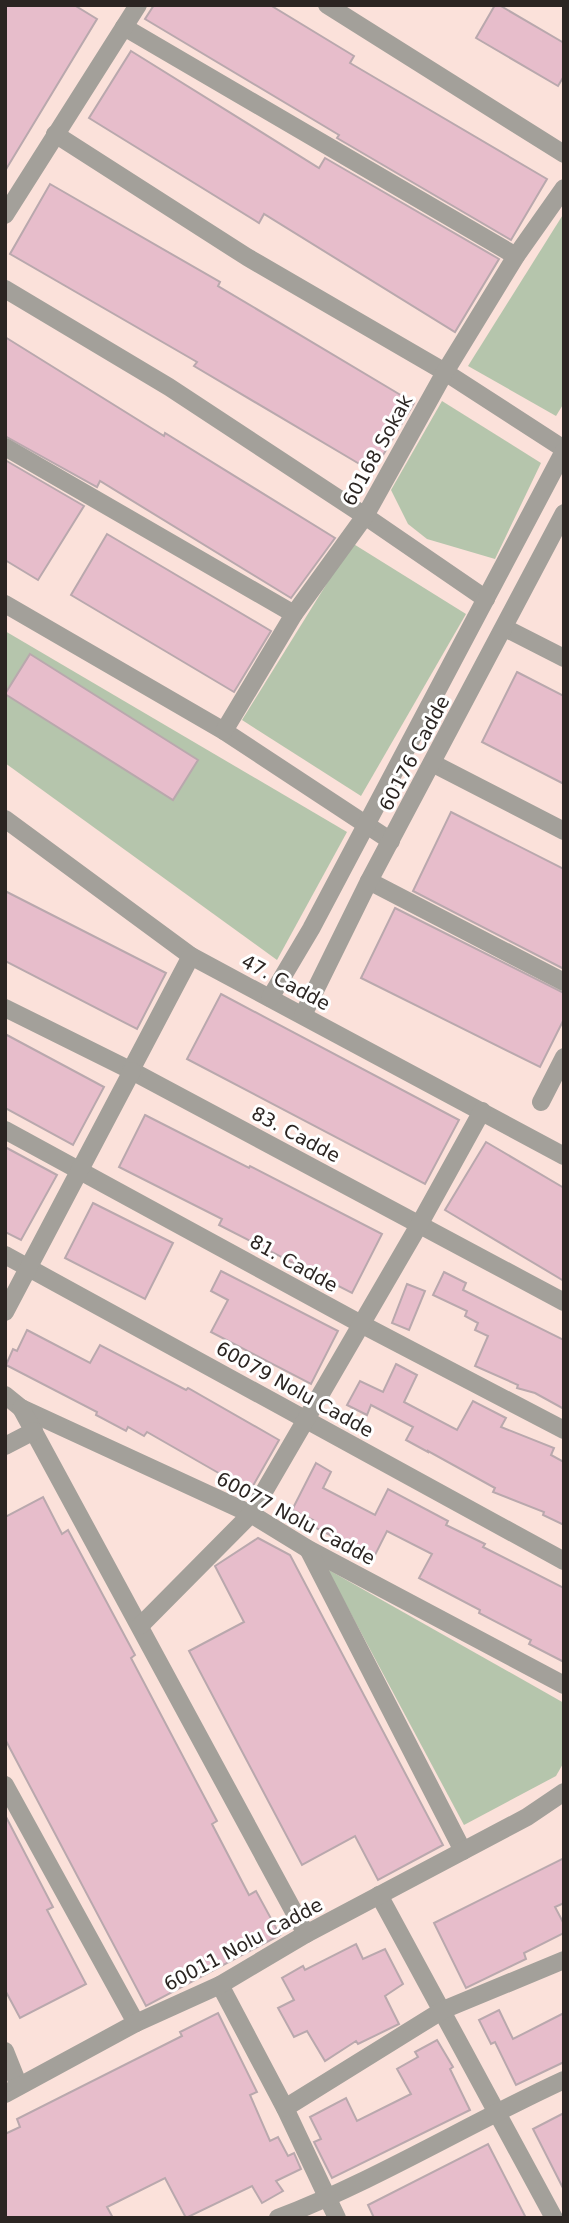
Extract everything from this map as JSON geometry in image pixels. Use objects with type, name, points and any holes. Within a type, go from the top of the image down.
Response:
[{"type":"street","points":[[5,215],[138,5]]},
{"type":"street","points":[[327,5],[564,154]]},
{"type":"street","points":[[124,27],[516,256]]},
{"type":"street","points":[[55,134],[247,257],[445,372],[564,450],[311,929],[270,998]]},
{"type":"street","name":"60168 Sokak","points":[[224,731],[294,614],[365,516],[445,372],[516,256],[564,188]]},
{"type":"street","points":[[5,289],[169,387],[486,599]]},
{"type":"street","points":[[5,447],[294,614]]},
{"type":"street","name":"60176 Cadde","points":[[303,1015],[369,881],[564,513]]},
{"type":"street","points":[[5,604],[224,731],[391,841]]},
{"type":"street","points":[[505,628],[564,658]]},
{"type":"street","points":[[432,763],[564,831]]},
{"type":"street","name":"47. Cadde","points":[[5,819],[191,956],[564,1156]]},
{"type":"street","points":[[369,881],[564,982]]},
{"type":"street","points":[[5,1312],[191,956]]},
{"type":"street","name":"83. Cadde","points":[[5,1009],[132,1070],[564,1302]]},
{"type":"street","points":[[541,1102],[564,1057]]},
{"type":"street","points":[[139,1626],[251,1514],[482,1111]]},
{"type":"street","name":"81. Cadde","points":[[5,1130],[361,1324],[564,1430]]},
{"type":"street","name":"60079 Nolu Cadde","points":[[5,1255],[564,1561]]},
{"type":"street","name":"60077 Nolu Cadde","points":[[5,1395],[21,1408],[251,1514],[308,1549],[564,1685]]},
{"type":"street","points":[[21,1408],[306,1934]]},
{"type":"street","points":[[5,1446],[34,1431]]},
{"type":"street","points":[[308,1549],[463,1851]]},
{"type":"street","points":[[5,1785],[136,2023]]},
{"type":"street","name":"60011 Nolu Cadde","points":[[12,2090],[136,2023],[220,1984],[379,1895],[561,1802]]},
{"type":"street","points":[[379,1895],[498,2110],[554,2218]]},
{"type":"street","points":[[285,2108],[443,2010],[564,1960]]},
{"type":"street","points":[[220,1984],[285,2108],[337,2218]]},
{"type":"street","points":[[5,2051],[12,2090]]},
{"type":"street","points":[[278,2218],[327,2199],[498,2110],[564,2080]]},
{"type":"shaded area","points":[[5,5],[564,5],[564,2218],[5,2218]]},
{"type":"green space","points":[[564,213],[564,403],[556,416],[468,366]]},
{"type":"green space","points":[[442,401],[541,463],[495,559],[427,539],[408,524],[391,490]]},
{"type":"green space","points":[[352,543],[466,614],[361,796],[242,720]]},
{"type":"green space","points":[[5,631],[347,832],[277,960],[5,763]]},
{"type":"green space","points":[[327,1569],[564,1703],[564,1762],[556,1776],[464,1825]]},
{"type":"building","points":[[5,5],[74,5],[97,19],[5,171]]},
{"type":"building","points":[[154,5],[270,5],[354,56],[350,63],[547,179],[511,240],[337,138],[339,135],[145,19]]},
{"type":"building","points":[[495,5],[564,43],[564,76],[558,86],[476,38]]},
{"type":"building","points":[[131,51],[319,168],[325,158],[499,259],[455,332],[264,214],[259,223],[89,118]]},
{"type":"building","points":[[50,184],[220,282],[218,286],[414,403],[373,472],[194,366],[197,362],[10,254]]},
{"type":"building","points":[[5,337],[335,538],[291,598],[100,481],[97,487],[5,436]]},
{"type":"building","points":[[5,460],[84,506],[38,580],[5,560]]},
{"type":"building","points":[[107,534],[271,631],[234,692],[71,595]]},
{"type":"building","points":[[30,654],[198,760],[173,800],[5,694]]},
{"type":"building","points":[[517,672],[564,696],[564,784],[482,742]]},
{"type":"building","points":[[451,812],[564,869],[564,969],[413,891]]},
{"type":"building","points":[[5,891],[166,973],[137,1029],[5,961]]},
{"type":"building","points":[[395,908],[564,993],[564,1019],[540,1067],[361,978]]},
{"type":"building","points":[[221,994],[459,1120],[425,1184],[187,1059]]},
{"type":"building","points":[[5,1034],[104,1087],[73,1145],[5,1108]]},
{"type":"building","points":[[145,1115],[382,1234],[352,1293],[219,1225],[222,1219],[119,1167]]},
{"type":"building","points":[[486,1142],[564,1188],[564,1281],[445,1210]]},
{"type":"building","points":[[5,1147],[57,1175],[21,1240],[5,1232]]},
{"type":"building","points":[[93,1203],[173,1243],[145,1299],[65,1258]]},
{"type":"building","points":[[221,1271],[338,1331],[311,1384],[211,1332],[228,1300],[211,1291]]},
{"type":"building","points":[[444,1272],[466,1283],[463,1290],[564,1340],[564,1409],[475,1366],[488,1336],[475,1330],[478,1323],[465,1316],[467,1311],[433,1295]]},
{"type":"building","points":[[407,1284],[425,1291],[409,1330],[392,1323]]},
{"type":"building","points":[[27,1330],[90,1363],[100,1345],[186,1390],[188,1388],[279,1440],[250,1491],[147,1432],[144,1436],[128,1427],[126,1431],[96,1415],[97,1412],[6,1365],[13,1349],[17,1351]]},
{"type":"building","points":[[396,1364],[417,1375],[404,1402],[457,1430],[473,1401],[506,1418],[501,1427],[554,1448],[551,1455],[564,1462],[564,1525],[543,1515],[544,1512],[493,1492],[495,1488],[406,1440],[413,1427],[371,1405],[367,1415],[347,1405],[360,1381],[383,1392]]},
{"type":"building","points":[[316,1463],[331,1472],[323,1488],[375,1515],[388,1489],[448,1521],[446,1525],[485,1544],[483,1547],[564,1588],[564,1662],[529,1644],[531,1640],[479,1613],[480,1610],[419,1578],[432,1554],[387,1531],[374,1557],[310,1525],[313,1520],[292,1510]]},
{"type":"building","points":[[43,1497],[62,1534],[68,1530],[135,1655],[131,1658],[217,1821],[212,1824],[249,1895],[256,1891],[280,1935],[146,2006],[5,1739],[5,1517]]},
{"type":"building","points":[[258,1538],[290,1555],[443,1845],[378,1880],[355,1836],[302,1865],[189,1651],[244,1622],[215,1566]]},
{"type":"building","points":[[5,1815],[53,1907],[47,1910],[86,1984],[20,2018],[5,1990]]},
{"type":"building","points":[[564,1858],[564,1903],[555,1907],[564,1924],[564,1933],[524,1953],[526,1959],[466,1988],[434,1923]]},
{"type":"building","points":[[356,1944],[363,1959],[385,1949],[403,1984],[385,1996],[399,2024],[358,2044],[356,2041],[325,2061],[307,2031],[294,2037],[278,2008],[294,2000],[282,1978],[303,1966],[305,1970]]},
{"type":"building","points":[[499,2010],[513,2039],[564,2013],[564,2062],[516,2085],[495,2042],[491,2044],[479,2020]]},
{"type":"building","points":[[218,2013],[257,2092],[250,2095],[270,2141],[278,2137],[288,2156],[294,2153],[301,2169],[276,2181],[283,2191],[262,2203],[252,2186],[186,2218],[165,2178],[107,2207],[113,2218],[5,2218],[5,2134],[20,2127],[17,2119],[182,2036],[180,2032]]},
{"type":"building","points":[[437,2040],[453,2067],[450,2069],[470,2110],[332,2178],[314,2142],[321,2139],[310,2117],[346,2098],[357,2121],[411,2094],[397,2069],[418,2057],[415,2052]]},
{"type":"building","points":[[564,2113],[564,2190],[533,2129]]},
{"type":"building","points":[[488,2144],[526,2218],[374,2218],[368,2205]]}]
